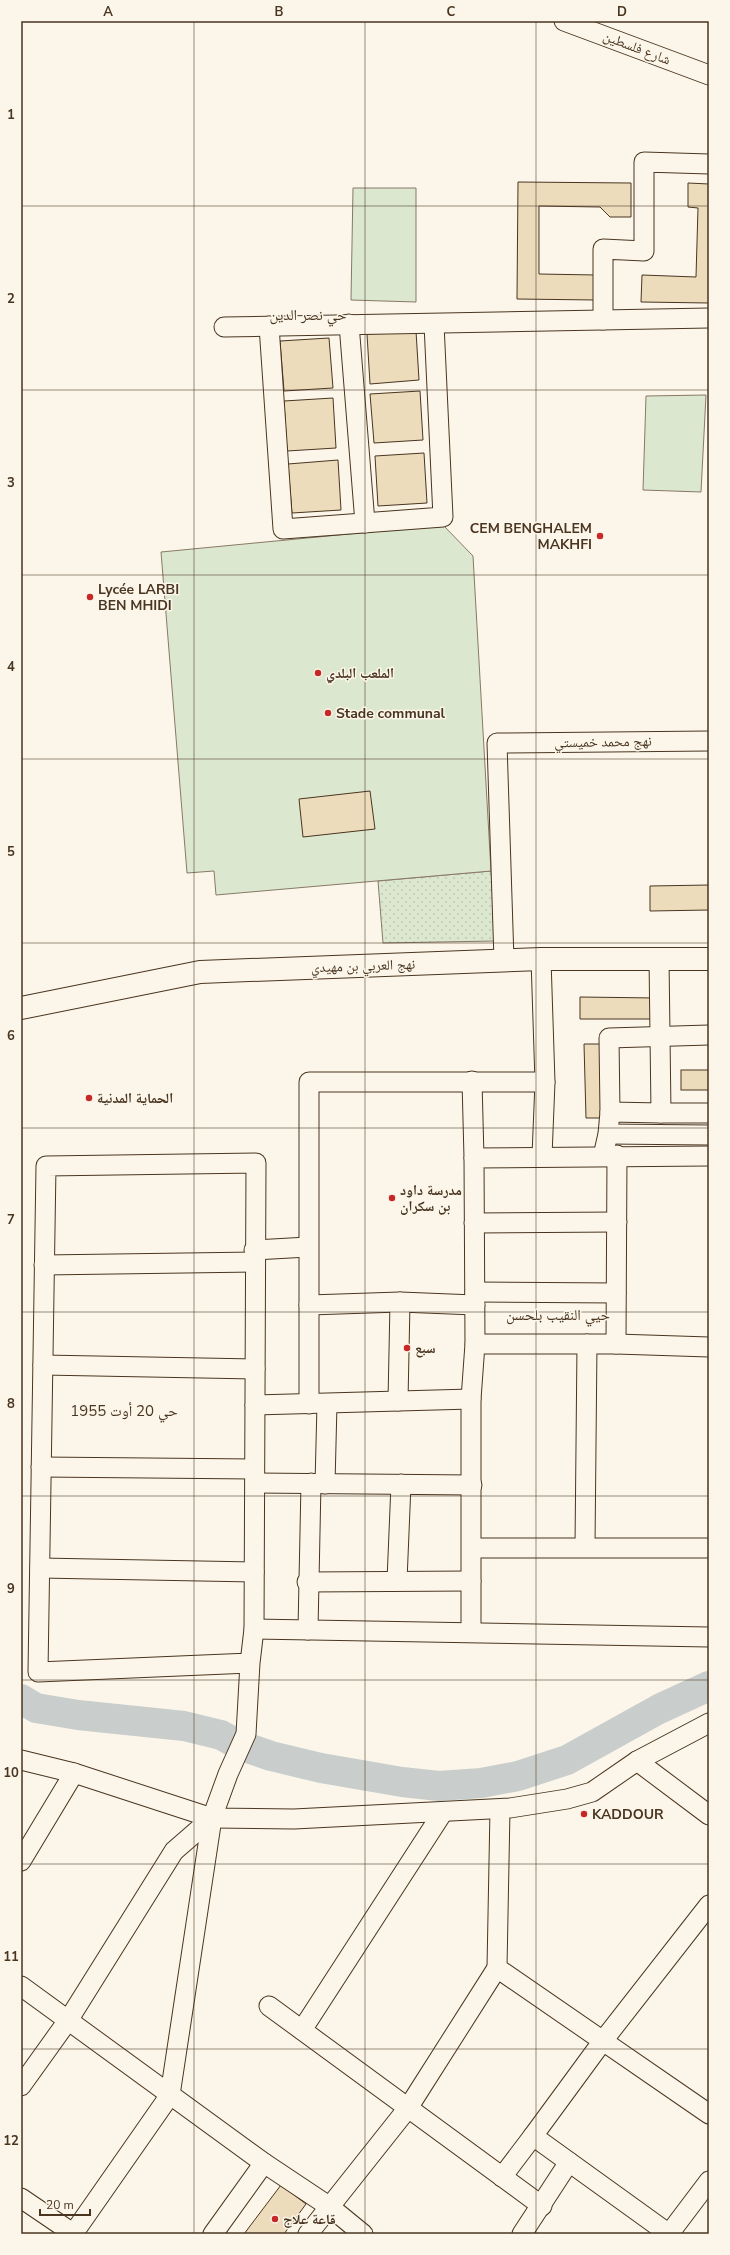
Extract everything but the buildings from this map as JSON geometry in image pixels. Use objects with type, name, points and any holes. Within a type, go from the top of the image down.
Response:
[{"type":"main road","name":"نهج العربي بن مهيدي","points":[[21,1008],[200,972],[541,959],[709,959]]},
{"type":"street","name":"شارع فلسطين","points":[[564,21],[709,75]]},
{"type":"street","points":[[603,320],[603,248],[644,251],[644,162],[709,164]]},
{"type":"street","points":[[224,327],[709,318]]},
{"type":"street","points":[[349,324],[365,523]]},
{"type":"street","points":[[269,326],[284,528],[444,517],[434,324]]},
{"type":"street","name":"نهج محمد خميستي","points":[[504,960],[496,743],[709,741]]},
{"type":"street","points":[[659,958],[662,1114]]},
{"type":"street","points":[[541,959],[545,1082],[542,1156]]},
{"type":"street","points":[[616,1344],[617,1222],[608,1134],[610,1112],[609,1038],[709,1035]]},
{"type":"street","points":[[471,1632],[471,1399],[475,1344],[472,1081]]},
{"type":"street","points":[[308,1630],[308,1582],[318,1484],[318,1404],[310,1305],[308,1247],[309,1082],[545,1082]]},
{"type":"street","points":[[610,1112],[662,1114],[709,1113]]},
{"type":"street","points":[[608,1134],[709,1135]]},
{"type":"street","points":[[474,1158],[542,1156],[709,1156]]},
{"type":"street","points":[[21,2198],[74,2234],[170,2095],[212,1818],[228,1774],[246,1734],[250,1663],[254,1629],[256,1163],[46,1166],[38,1672],[250,1663]]},
{"type":"street","points":[[474,1222],[617,1222]]},
{"type":"street","points":[[44,1265],[255,1256],[308,1247]]},
{"type":"street","points":[[310,1305],[616,1293]]},
{"type":"street","points":[[398,1401],[400,1302]]},
{"type":"street","points":[[475,1344],[616,1344],[709,1347]]},
{"type":"street","points":[[585,1547],[587,1344]]},
{"type":"street","points":[[43,1365],[255,1369]]},
{"type":"street","points":[[255,1405],[471,1399]]},
{"type":"street","points":[[41,1467],[255,1476],[318,1484],[472,1485]]},
{"type":"street","points":[[397,1581],[401,1484]]},
{"type":"street","points":[[472,1548],[709,1548]]},
{"type":"street","points":[[40,1568],[254,1572]]},
{"type":"street","points":[[308,1582],[471,1581]]},
{"type":"street","points":[[254,1629],[709,1637]]},
{"type":"street","points":[[21,1760],[74,1773],[212,1818],[294,1819],[500,1809],[567,1799],[592,1792],[637,1761],[709,1723]]},
{"type":"street","points":[[637,1761],[709,1815]]},
{"type":"street","points":[[21,1861],[74,1773]]},
{"type":"street","points":[[308,2234],[408,2108],[497,1968],[500,1809]]},
{"type":"street","points":[[302,2030],[443,1812]]},
{"type":"street","points":[[21,2086],[69,2020],[174,1851],[212,1818]]},
{"type":"street","points":[[502,2177],[602,2042],[709,1906]]},
{"type":"street","points":[[497,1968],[602,2042],[709,2114]]},
{"type":"street","points":[[21,1986],[264,2163],[330,2207],[363,2234]]},
{"type":"street","points":[[269,2006],[542,2206]]},
{"type":"street","points":[[533,2136],[669,2234],[706,2193]]},
{"type":"street","points":[[522,2234],[542,2206],[569,2162]]},
{"type":"street","points":[[213,2234],[264,2163]]},
{"type":"green space","points":[[353,188],[416,188],[416,302],[351,300]]},
{"type":"green space","points":[[706,395],[701,492],[643,490],[646,396]]},
{"type":"green space","name":"Stade communal","points":[[443,525],[473,556],[491,871],[216,895],[214,871],[187,873],[161,552]]},
{"type":"green space","points":[[491,871],[496,941],[383,943],[378,881]]},
{"type":"waterway","points":[[21,1699],[36,1708],[78,1715],[184,1726],[221,1735],[239,1745],[271,1756],[321,1768],[402,1782],[439,1786],[481,1783],[518,1776],[567,1760],[659,1709],[709,1686]]},
{"type":"place","name":"CEM BENGHALEM MAKHFI","points":[[600,536]]},
{"type":"place","name":"Lycée LARBI BEN MHIDI","points":[[90,597]]},
{"type":"place","name":"الملعب البلدي","points":[[318,673]]},
{"type":"place","name":"Stade communal","points":[[328,713]]},
{"type":"place","name":"الحماية المدنية","points":[[89,1098]]},
{"type":"place","name":"مدرسة داود بن سكران","points":[[392,1198]]},
{"type":"place","name":"سبع","points":[[407,1348]]},
{"type":"place","name":"KADDOUR","points":[[584,1814]]},
{"type":"place","name":"قاعة علاج","points":[[275,2219]]},
{"type":"district","name":"حي نصر الدين","points":[[308,315]]},
{"type":"district","name":"حيي النقيب بلحسن","points":[[558,1315]]},
{"type":"district","name":"حي 20 أوت 1955","points":[[124,1411]]}]
